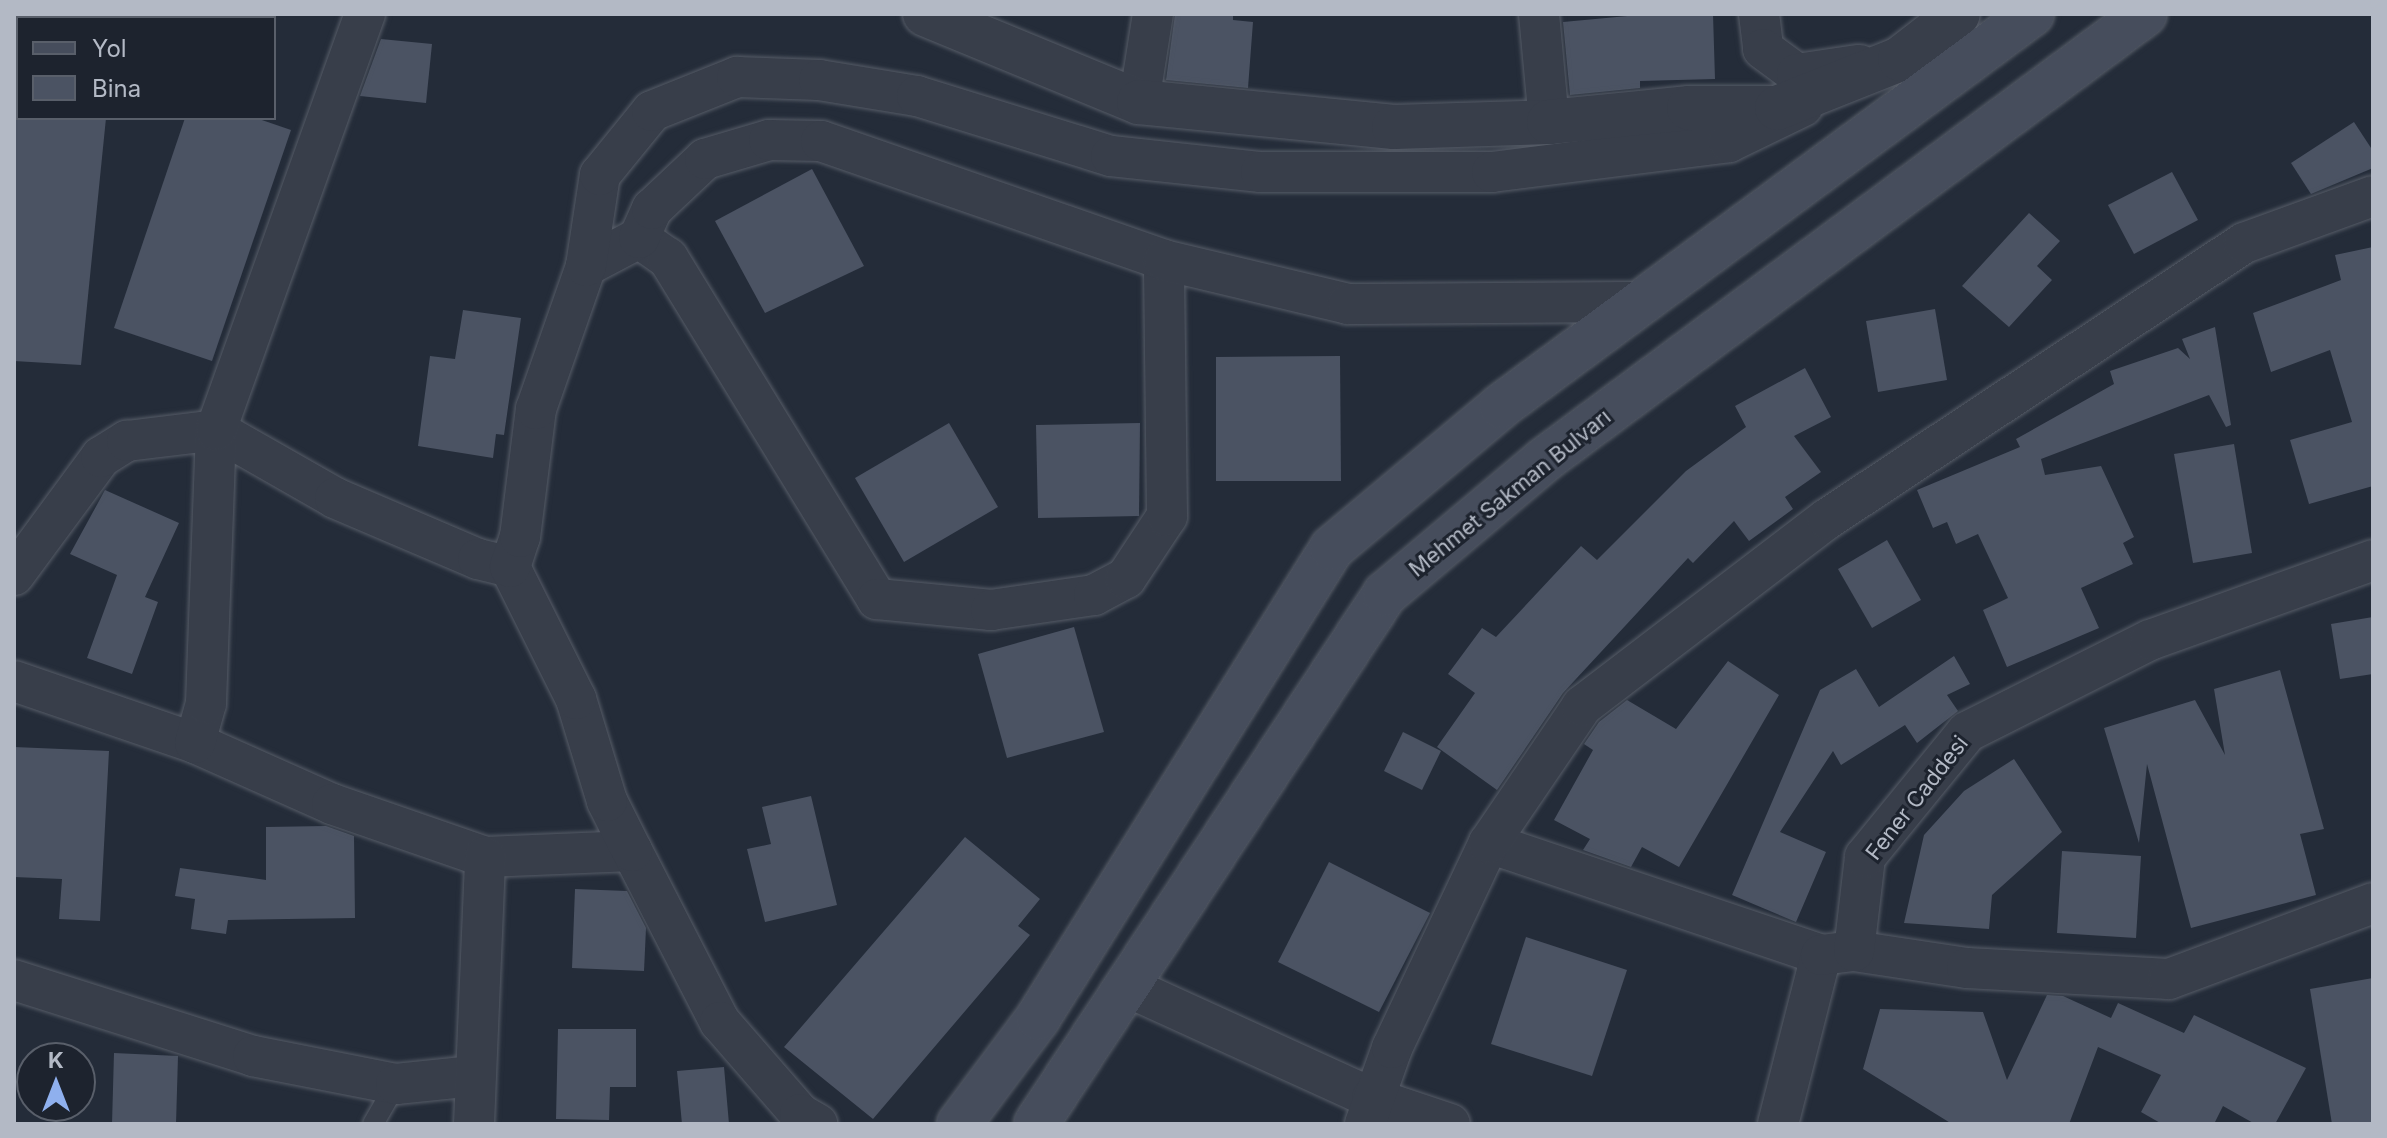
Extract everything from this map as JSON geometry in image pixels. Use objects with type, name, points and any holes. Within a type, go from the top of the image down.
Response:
[{"type":"main road","points":[[959,1124],[1038,1018],[1332,548],[1501,406],[2032,14]]},
{"type":"main road","name":"Mehmet Sakman Bulvarı","points":[[1036,1124],[1385,594],[1544,460],[2145,14]]},
{"type":"street","points":[[195,743],[206,703],[216,430],[365,14]]},
{"type":"street","points":[[925,14],[1139,102],[1394,127],[1549,122],[1689,108],[1777,108],[1900,59]]},
{"type":"street","points":[[1139,102],[1153,14]]},
{"type":"street","points":[[1539,14],[1549,122]]},
{"type":"street","points":[[1759,14],[1763,49],[1797,74],[1900,59]]},
{"type":"street","points":[[817,1124],[800,1114],[720,1022],[607,801],[576,699],[510,567],[520,537],[536,409],[586,266],[600,175],[652,111],[737,77],[819,80],[917,96],[1111,156],[1261,172],[1492,172],[1729,142],[1900,59],[1958,14]]},
{"type":"street","points":[[586,266],[639,238],[652,209],[705,159],[769,140],[821,141],[1164,260],[1348,304],[1643,302]]},
{"type":"street","points":[[1368,1111],[1489,843],[1582,706],[1827,519],[2244,243],[2373,196]]},
{"type":"street","points":[[639,238],[668,258],[877,599],[991,610],[1094,595],[1126,578],[1167,516],[1164,260]]},
{"type":"street","points":[[14,575],[101,457],[127,441],[216,430],[335,498],[478,559],[510,567]]},
{"type":"street","name":"Fener Caddesi","points":[[1778,1124],[1837,953],[1865,857],[1967,732],[2150,640],[2373,560]]},
{"type":"street","points":[[14,681],[195,743],[332,804],[485,857],[632,851]]},
{"type":"street","points":[[1489,843],[1837,953],[1967,968],[2169,979],[2373,903]]},
{"type":"street","points":[[474,1124],[485,857]]},
{"type":"street","points":[[14,980],[253,1056],[396,1084],[474,1076]]},
{"type":"street","points":[[1126,986],[1368,1111],[1450,1124]]},
{"type":"lane","points":[[373,1124],[396,1084]]},
{"type":"building","points":[[1175,14],[1233,14],[1233,20],[1253,22],[1248,88],[1166,80]]},
{"type":"building","points":[[1649,14],[1713,14],[1715,79],[1640,81],[1640,88],[1570,95],[1563,22]]},
{"type":"building","points":[[381,39],[432,44],[426,103],[360,96]]},
{"type":"building","points":[[14,118],[106,120],[81,365],[14,361]]},
{"type":"building","points":[[184,120],[262,120],[291,130],[212,361],[114,328]]},
{"type":"building","points":[[2354,122],[2373,151],[2373,168],[2311,194],[2291,163]]},
{"type":"building","points":[[812,169],[864,266],[765,313],[715,221]]},
{"type":"building","points":[[2172,172],[2198,220],[2134,254],[2108,205]]},
{"type":"building","points":[[2029,213],[2060,241],[2037,266],[2052,280],[2009,327],[1962,286]]},
{"type":"building","points":[[2373,247],[2373,486],[2309,504],[2290,440],[2352,422],[2330,350],[2271,372],[2253,313],[2341,280],[2335,255]]},
{"type":"building","points":[[1935,309],[1947,380],[1878,392],[1866,321]]},
{"type":"building","points":[[463,310],[521,318],[504,435],[496,434],[493,458],[418,446],[430,356],[455,359]]},
{"type":"building","points":[[2215,327],[2231,425],[2226,427],[2209,395],[2041,459],[2045,475],[2101,466],[2134,537],[2123,543],[2133,564],[2081,588],[2099,628],[2007,667],[1983,610],[2008,598],[1978,534],[1956,544],[1947,522],[1933,528],[1917,490],[2020,447],[2016,439],[2114,384],[2110,371],[2178,348],[2190,359],[2182,339]]},
{"type":"building","points":[[1340,356],[1341,481],[1216,481],[1216,357]]},
{"type":"building","points":[[1805,368],[1831,417],[1794,436],[1821,472],[1785,497],[1793,509],[1749,541],[1734,521],[1693,563],[1688,558],[1563,693],[1497,790],[1437,747],[1475,693],[1448,674],[1482,628],[1496,637],[1581,546],[1597,560],[1686,471],[1746,427],[1735,406]]},
{"type":"building","points":[[949,423],[998,507],[904,562],[855,478]]},
{"type":"building","points":[[1140,423],[1139,516],[1038,518],[1036,425]]},
{"type":"building","points":[[2234,444],[2252,553],[2193,563],[2174,454]]},
{"type":"building","points":[[105,490],[179,523],[145,597],[158,602],[132,674],[87,658],[117,575],[70,554]]},
{"type":"building","points":[[1887,540],[1921,600],[1872,628],[1838,569]]},
{"type":"building","points":[[2373,617],[2373,674],[2340,679],[2331,624]]},
{"type":"building","points":[[1074,627],[1104,732],[1007,758],[978,654]]},
{"type":"building","points":[[1954,656],[1970,684],[1947,695],[1958,711],[1917,743],[1905,725],[1841,765],[1833,751],[1780,832],[1826,852],[1796,922],[1732,895],[1820,690],[1856,669],[1879,707]]},
{"type":"building","points":[[1728,661],[1779,695],[1679,867],[1642,847],[1631,867],[1583,850],[1590,839],[1554,820],[1593,750],[1584,744],[1599,722],[1627,700],[1676,729]]},
{"type":"building","points":[[2280,670],[2324,829],[2300,834],[2316,895],[2191,928],[2147,764],[2139,843],[2104,728],[2195,700],[2225,755],[2214,689]]},
{"type":"building","points":[[1403,732],[1441,751],[1422,790],[1384,771]]},
{"type":"building","points":[[14,747],[109,751],[100,921],[59,919],[62,879],[14,877]]},
{"type":"building","points":[[2014,759],[2062,832],[1992,895],[1989,929],[1904,923],[1924,835],[1964,791]]},
{"type":"building","points":[[811,796],[837,905],[765,922],[747,849],[771,844],[762,807]]},
{"type":"building","points":[[326,826],[354,836],[355,918],[228,920],[226,934],[191,929],[195,899],[175,896],[180,868],[266,880],[266,827]]},
{"type":"building","points":[[965,837],[1040,899],[1018,926],[1030,935],[873,1119],[784,1047]]},
{"type":"building","points":[[2062,851],[2141,856],[2136,938],[2057,933]]},
{"type":"building","points":[[1329,862],[1430,913],[1379,1012],[1278,962]]},
{"type":"building","points":[[575,889],[627,891],[646,928],[644,971],[572,968]]},
{"type":"building","points":[[1526,937],[1627,970],[1592,1076],[1491,1044]]},
{"type":"building","points":[[2373,978],[2373,1124],[2332,1124],[2310,989]]},
{"type":"building","points":[[2047,995],[2063,996],[2111,1018],[2118,1003],[2184,1033],[2194,1015],[2306,1068],[2275,1124],[2255,1124],[2223,1106],[2214,1124],[2162,1124],[2141,1112],[2161,1075],[2098,1047],[2069,1124],[1952,1124],[1863,1069],[1880,1009],[1983,1012],[2007,1080]]},
{"type":"building","points":[[558,1029],[636,1029],[636,1087],[610,1087],[609,1120],[556,1119]]},
{"type":"building","points":[[114,1053],[178,1056],[176,1124],[112,1124]]},
{"type":"building","points":[[724,1067],[729,1124],[682,1124],[677,1071]]}]
